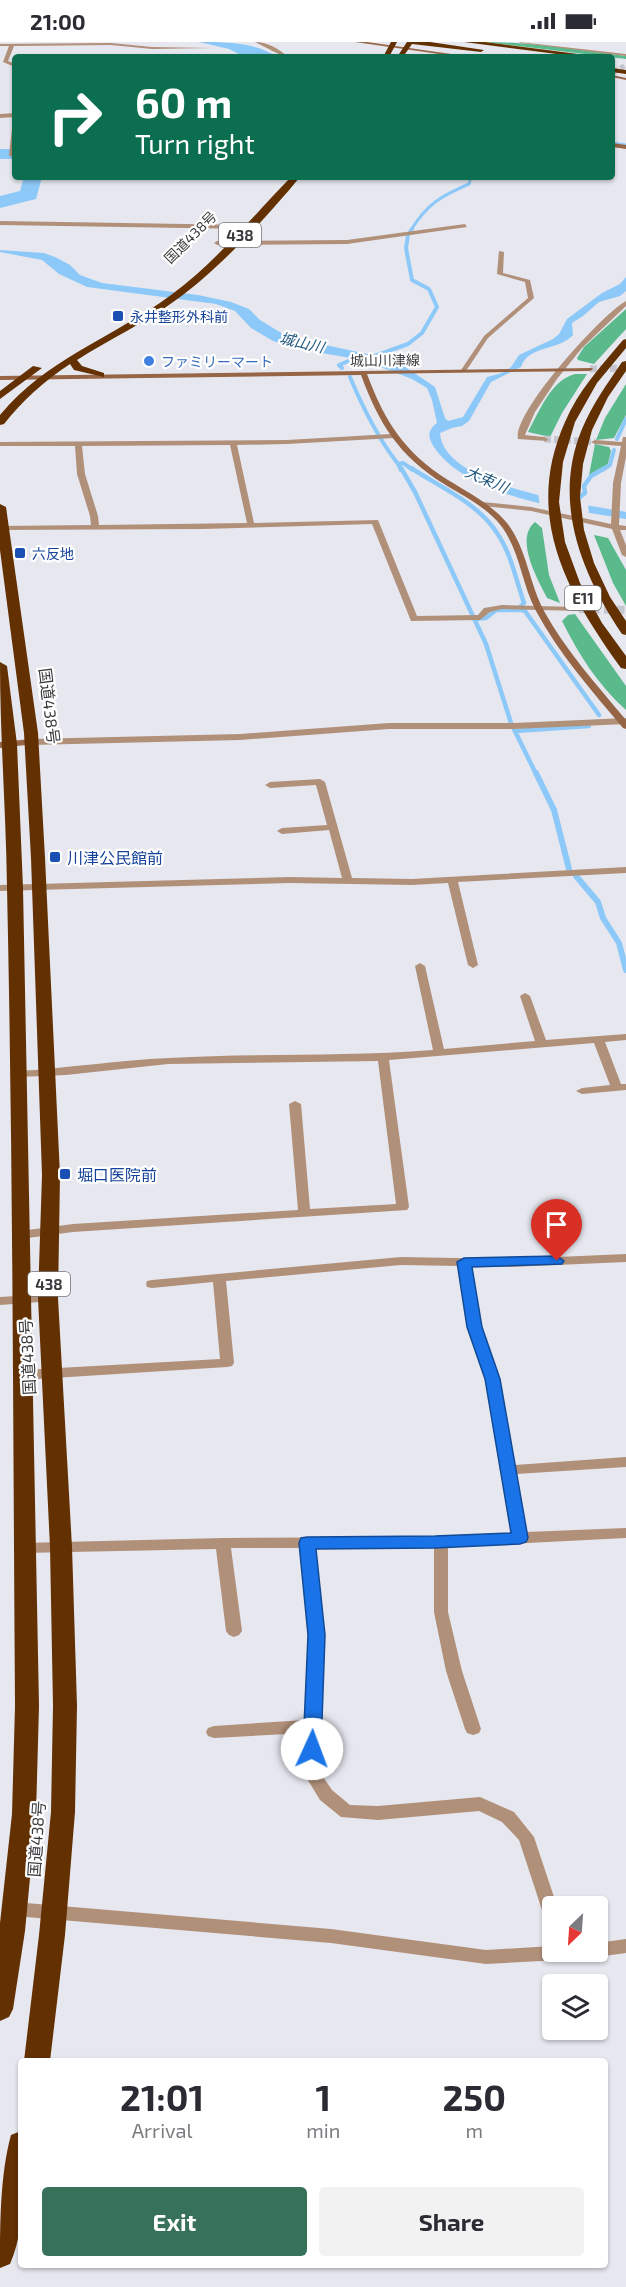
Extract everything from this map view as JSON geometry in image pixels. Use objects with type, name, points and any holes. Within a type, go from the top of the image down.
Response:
[{"type":"highway","points":[[445,42],[542,54]]},
{"type":"highway","points":[[467,42],[572,54]]},
{"type":"highway","points":[[409,44],[423,43],[512,54]]},
{"type":"highway","name":"438","points":[[250,211],[280,180]]},
{"type":"highway","name":"国道438号","points":[[0,396],[23,377],[158,297],[182,292],[232,243],[245,223],[293,180]]},
{"type":"highway","name":"国道438号","points":[[214,247],[234,226],[245,223]]},
{"type":"highway","name":"国道438号","points":[[0,422],[18,398],[45,376],[131,326],[170,294],[190,271]]},
{"type":"highway","name":"E11","points":[[626,342],[579,402],[560,445],[553,481],[555,524],[573,579],[595,622],[626,665]]},
{"type":"highway","points":[[72,359],[78,368],[100,375]]},
{"type":"highway","name":"E11","points":[[626,364],[591,418],[577,463],[573,507],[596,580],[626,631]]},
{"type":"highway","name":"国道438号","points":[[0,507],[31,742],[40,888],[48,1073],[50,1231],[48,1298],[61,1547],[65,1706],[54,1912],[37,2058]]},
{"type":"highway","name":"国道438号","points":[[0,666],[5,744],[8,888],[19,1074],[23,1548],[27,1706],[24,1814],[0,2009]]},
{"type":"highway","points":[[0,2254],[18,2160]]},
{"type":"street","points":[[257,42],[275,48],[282,54]]},
{"type":"street","points":[[357,42],[409,44],[456,54]]},
{"type":"street","points":[[521,42],[626,55]]},
{"type":"street","points":[[0,45],[111,44],[148,48],[211,48]]},
{"type":"street","points":[[12,45],[5,62],[12,65]]},
{"type":"street","points":[[0,156],[12,154]]},
{"type":"street","points":[[0,223],[234,226]]},
{"type":"street","points":[[214,247],[232,243],[347,242],[465,226]]},
{"type":"street","points":[[467,370],[486,337],[531,298],[528,281],[500,274],[501,252]]},
{"type":"street","points":[[544,439],[520,437],[540,394],[555,369],[626,303]]},
{"type":"street","name":"城山川津線","points":[[0,378],[590,369]]},
{"type":"street","points":[[363,372],[381,418],[391,436],[420,465],[483,504],[503,523],[513,538],[539,608],[577,667],[625,722]]},
{"type":"street","points":[[0,444],[233,443],[391,436]]},
{"type":"street","points":[[595,442],[625,442],[615,525],[626,555]]},
{"type":"street","points":[[78,443],[81,474],[94,516],[95,528]]},
{"type":"street","points":[[233,443],[251,526]]},
{"type":"street","points":[[483,504],[531,509],[626,528]]},
{"type":"street","points":[[1,528],[251,526],[375,522],[414,620],[480,617],[492,608],[578,609]]},
{"type":"street","points":[[5,744],[240,737],[388,726],[511,726],[625,722]]},
{"type":"street","points":[[270,785],[320,782],[348,880]]},
{"type":"street","points":[[282,831],[333,828]]},
{"type":"street","points":[[8,888],[348,880],[453,881],[626,870]]},
{"type":"street","points":[[453,881],[473,965]]},
{"type":"street","points":[[420,966],[439,1052]]},
{"type":"street","points":[[525,996],[541,1043]]},
{"type":"street","points":[[19,1074],[168,1061],[383,1057],[626,1036]]},
{"type":"street","points":[[582,1091],[622,1088],[598,1038]]},
{"type":"street","points":[[20,1234],[403,1208],[383,1057]]},
{"type":"street","points":[[295,1104],[304,1214]]},
{"type":"street","points":[[152,1284],[401,1262],[511,1263],[626,1258]]},
{"type":"street","points":[[464,1262],[475,1327],[493,1379],[520,1538]]},
{"type":"street","points":[[22,1375],[227,1363],[219,1278]]},
{"type":"street","points":[[0,1301],[48,1298]]},
{"type":"street","points":[[508,1470],[626,1461]]},
{"type":"street","points":[[23,1548],[223,1543],[441,1542],[626,1533]]},
{"type":"street","points":[[441,1542],[441,1612],[454,1671],[473,1729]]},
{"type":"street","points":[[223,1543],[234,1630]]},
{"type":"street","points":[[307,1543],[316,1635],[311,1772],[326,1795],[347,1812],[378,1813],[480,1804],[508,1817],[526,1837],[545,1896]]},
{"type":"street","points":[[214,1732],[313,1726]]},
{"type":"street","points":[[14,1909],[331,1936],[486,1957],[542,1954]]},
{"type":"street","points":[[608,1948],[626,1946]]},
{"type":"green space","points":[[485,42],[520,43],[610,54],[585,54]]},
{"type":"green space","points":[[615,55],[626,56],[626,59],[615,58]]},
{"type":"green space","points":[[626,309],[626,329],[594,364],[578,360],[584,347]]},
{"type":"green space","points":[[587,374],[562,413],[550,437],[528,432],[552,390],[567,377]]},
{"type":"green space","points":[[626,384],[626,415],[614,438],[596,440],[605,418]]},
{"type":"green space","points":[[595,444],[609,447],[611,451],[608,464],[589,475]]},
{"type":"green space","points":[[535,522],[542,528],[549,575],[560,603],[547,598],[530,560],[527,539],[529,529]]},
{"type":"green space","points":[[594,535],[608,538],[626,570],[626,606],[613,583]]},
{"type":"green space","points":[[575,614],[626,686],[626,710],[598,680],[568,634],[562,621],[568,615]]},
{"type":"water","points":[[199,42],[250,46],[272,54],[239,54],[229,49]]},
{"type":"water","points":[[0,250],[44,253],[70,265],[80,275],[102,283],[198,295],[231,302],[249,309],[260,320],[288,337],[386,358],[404,366],[435,387],[448,421],[463,417],[487,377],[502,373],[511,367],[519,355],[553,339],[559,334],[567,319],[602,293],[620,284],[626,277],[626,291],[620,296],[599,302],[572,323],[573,335],[567,340],[537,351],[525,360],[521,367],[491,382],[469,421],[462,426],[440,433],[447,452],[465,467],[489,480],[550,498],[626,512],[626,519],[523,499],[497,491],[452,467],[436,450],[430,439],[431,429],[437,423],[427,388],[412,379],[362,360],[310,351],[273,341],[251,328],[235,311],[216,304],[87,287],[59,274],[42,260],[0,252]]},
{"type":"pier","points":[[538,492],[588,502],[589,516],[540,507]]},
{"type":"waterway","points":[[615,143],[626,145]]},
{"type":"waterway","points":[[0,154],[12,154]]},
{"type":"waterway","points":[[0,202],[29,195],[32,180]]},
{"type":"waterway","points":[[411,230],[429,207],[469,184],[470,180]]},
{"type":"waterway","points":[[369,358],[408,344],[422,333],[437,307],[429,289],[412,280],[406,248],[408,235]]},
{"type":"waterway","points":[[342,368],[339,365],[360,356]]},
{"type":"waterway","points":[[350,377],[371,422],[398,464]]},
{"type":"waterway","points":[[617,439],[626,419]]},
{"type":"waterway","points":[[602,470],[610,465],[614,450]]},
{"type":"waterway","points":[[398,464],[403,463],[413,470]]},
{"type":"waterway","points":[[398,464],[401,470]]},
{"type":"waterway","points":[[401,468],[415,492],[474,619]]},
{"type":"waterway","points":[[411,468],[469,504],[489,522],[510,558],[524,603],[520,607]]},
{"type":"waterway","points":[[575,501],[585,493],[584,486],[591,476],[605,468]]},
{"type":"waterway","points":[[474,619],[486,618],[496,610],[525,611],[599,715]]},
{"type":"waterway","points":[[474,619],[486,644],[511,723],[536,774]]},
{"type":"waterway","points":[[515,731],[589,726]]},
{"type":"waterway","points":[[536,773],[554,810],[569,869]]},
{"type":"waterway","points":[[576,876],[598,902],[603,918],[619,943],[626,970]]},
{"type":"tunnel","points":[[615,71],[626,65]]},
{"type":"tunnel","points":[[590,369],[626,368]]},
{"type":"tunnel","points":[[544,439],[595,442]]},
{"type":"tunnel","points":[[579,609],[626,610]]},
{"type":"place","name":"永井整形外科前","points":[[118,316]]},
{"type":"place","name":"ファミリーマート","points":[[149,361]]},
{"type":"place","name":"六反地","points":[[20,553]]},
{"type":"place","name":"川津公民館前","points":[[55,857]]},
{"type":"place","name":"堀口医院前","points":[[65,1174]]},
{"type":"route","points":[[312,1749],[316,1635],[307,1543],[435,1542],[520,1538],[493,1379],[475,1327],[464,1262],[557,1261]]},
{"type":"water label","name":"城山川","points":[[302,342]]},
{"type":"water label","name":"大束川","points":[[487,479]]}]
